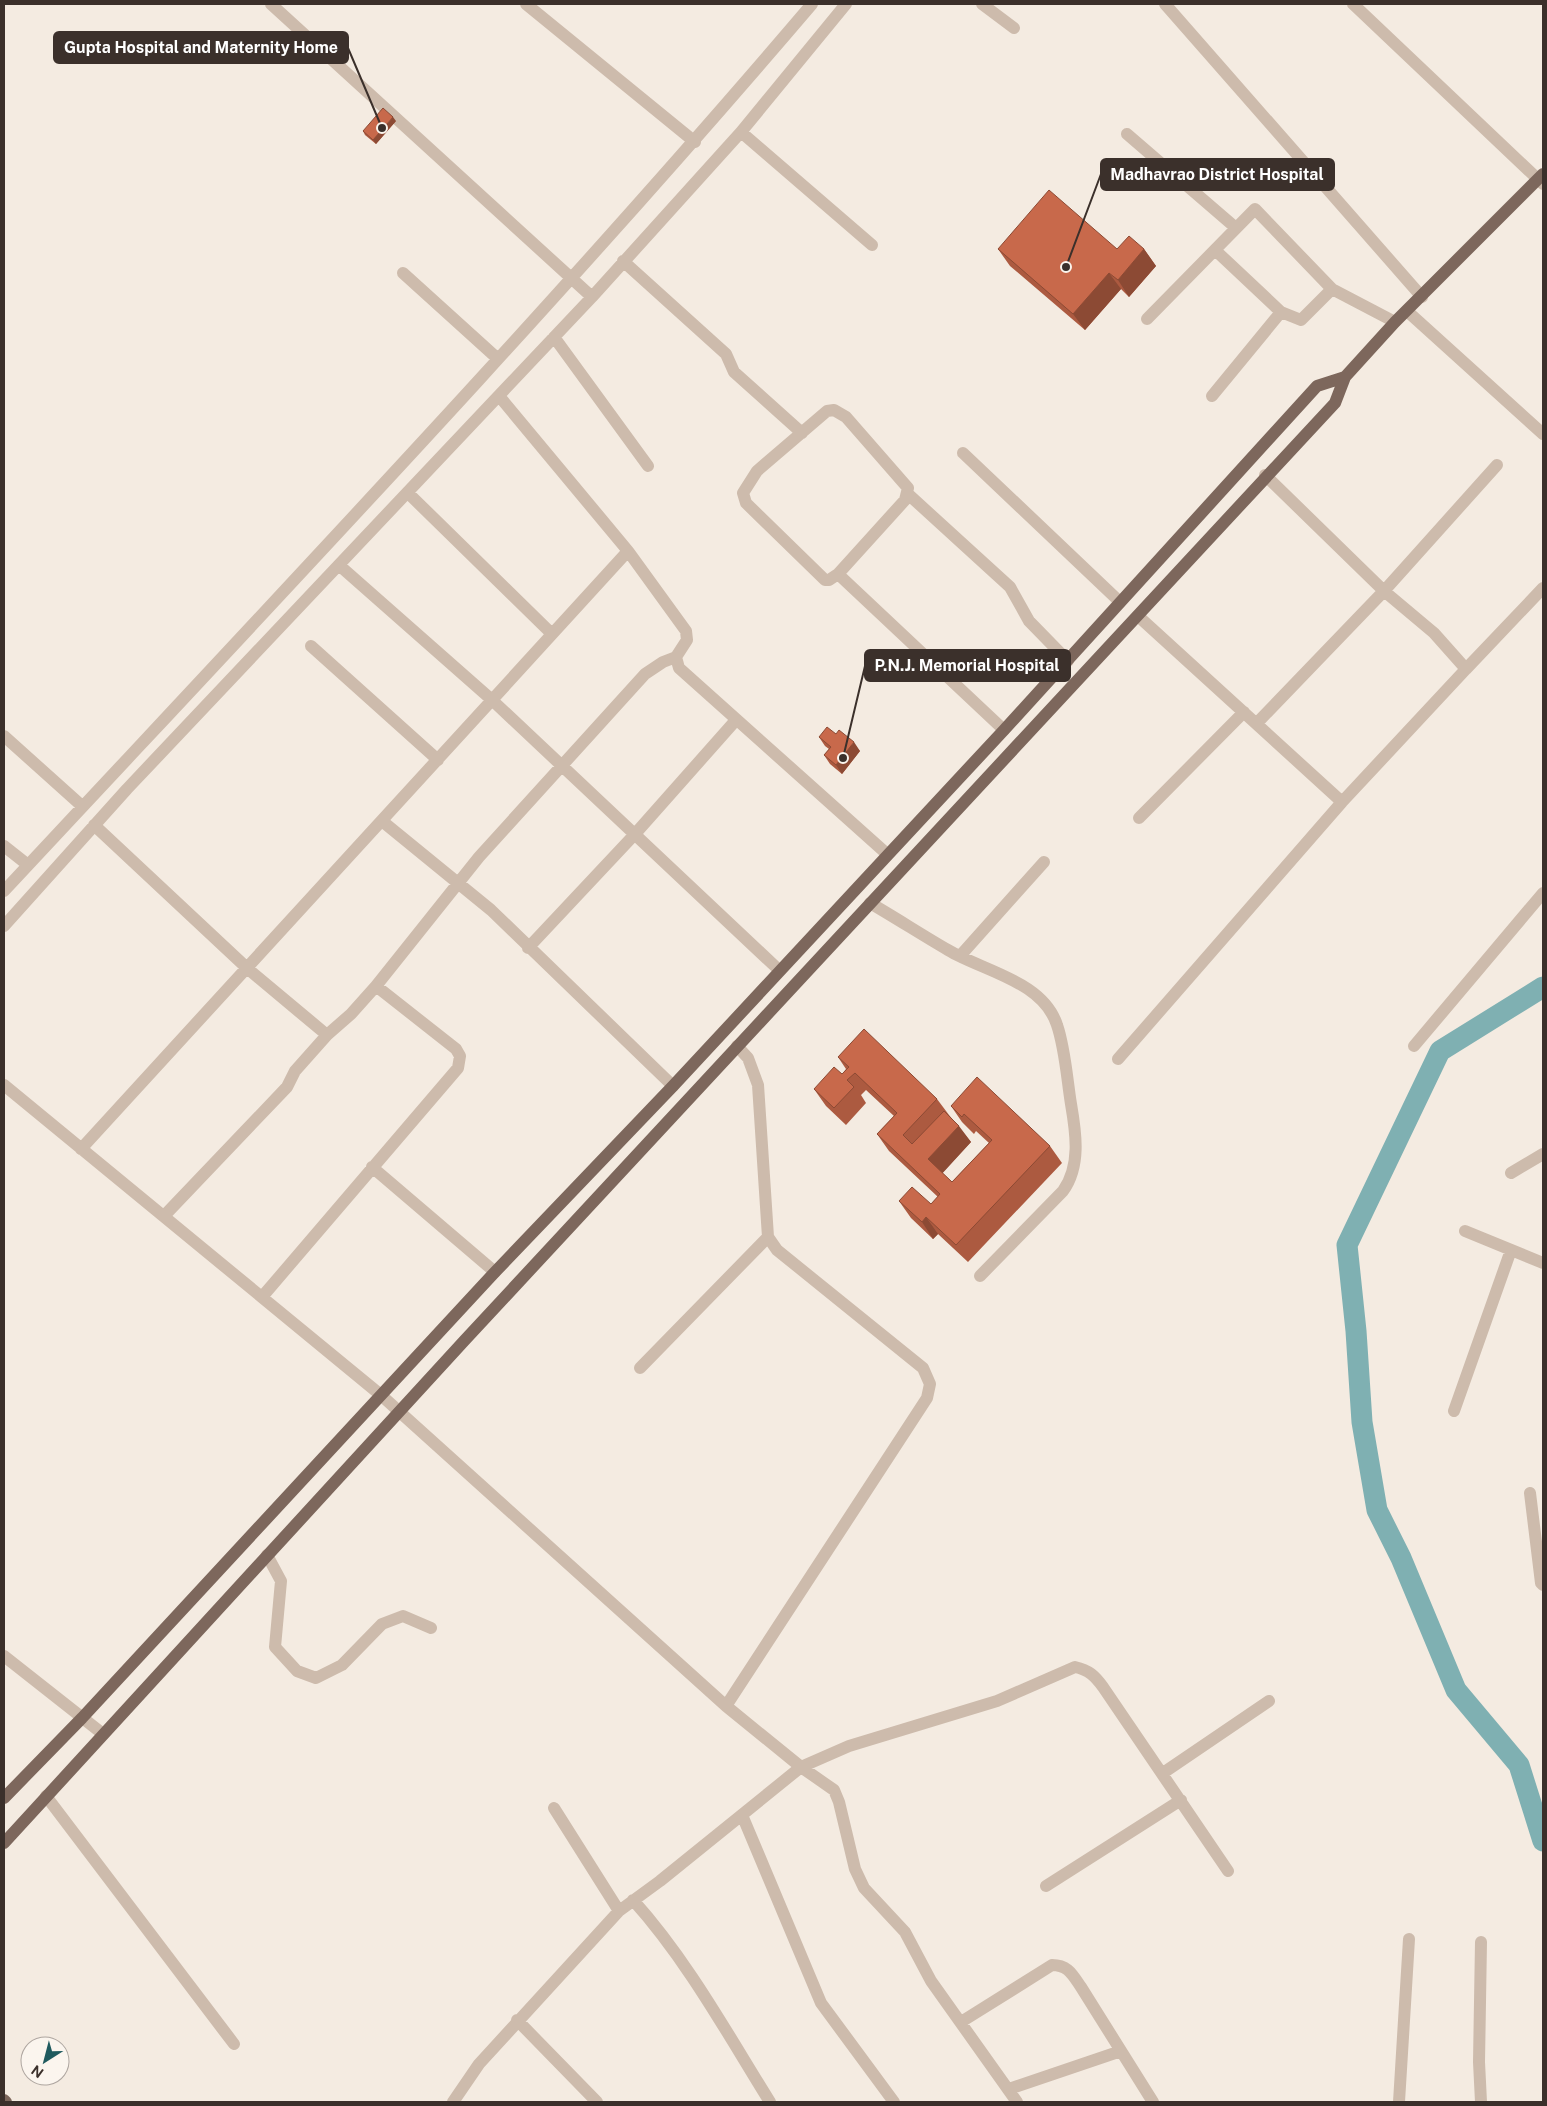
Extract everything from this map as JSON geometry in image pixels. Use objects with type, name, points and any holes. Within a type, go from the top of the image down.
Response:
[{"type":"main road","points":[[4,1842],[736,1046],[824,954],[1138,616],[1265,475],[1335,402],[1345,377],[1395,322],[1542,180]]},
{"type":"main road","points":[[4,1798],[82,1718],[495,1272],[673,1086],[778,970],[1068,662],[1120,602],[1317,386],[1345,377]]},
{"type":"main road","points":[[808,939],[824,954]]},
{"type":"street","points":[[271,4],[592,297]]},
{"type":"street","points":[[526,4],[695,142]]},
{"type":"street","points":[[4,890],[572,279],[695,142],[812,4]]},
{"type":"street","points":[[4,926],[94,825],[592,297],[742,132],[846,4]]},
{"type":"street","points":[[982,4],[1014,28]]},
{"type":"street","points":[[1166,4],[1422,297]]},
{"type":"street","points":[[1352,4],[1542,180]]},
{"type":"street","points":[[742,132],[872,245]]},
{"type":"street","points":[[1127,134],[1236,228]]},
{"type":"street","points":[[1147,319],[1255,209],[1332,289],[1395,322]]},
{"type":"street","points":[[1215,250],[1281,312],[1301,320],[1332,289]]},
{"type":"street","points":[[623,261],[726,354],[734,372],[802,433]]},
{"type":"street","points":[[403,273],[498,359]]},
{"type":"street","points":[[1407,311],[1543,434]]},
{"type":"street","points":[[1212,396],[1281,312]]},
{"type":"street","points":[[554,337],[648,466]]},
{"type":"street","points":[[164,1216],[287,1087],[295,1072],[327,1034],[351,1014],[376,986],[457,883],[561,766],[645,674],[663,662],[676,657],[687,640],[686,631],[628,551],[498,396]]},
{"type":"street","points":[[834,410],[840,412],[908,488],[908,494],[905,500],[838,574],[830,580],[821,578],[744,498],[745,487],[757,471],[827,411],[834,410]]},
{"type":"street","points":[[962,453],[1120,602]]},
{"type":"street","points":[[1257,724],[1384,591],[1497,465]]},
{"type":"street","points":[[1265,475],[1384,591],[1434,633],[1466,670]]},
{"type":"street","points":[[408,493],[552,634]]},
{"type":"street","points":[[908,494],[1010,586],[1029,622],[1068,662]]},
{"type":"street","points":[[81,1149],[248,969],[628,551]]},
{"type":"street","points":[[340,566],[492,700],[778,970]]},
{"type":"street","points":[[838,574],[1004,730]]},
{"type":"street","points":[[1118,1059],[1342,802],[1543,588]]},
{"type":"street","points":[[1138,616],[1342,802]]},
{"type":"street","points":[[311,646],[438,760]]},
{"type":"street","points":[[676,657],[679,668],[887,854]]},
{"type":"street","points":[[1139,818],[1244,712]]},
{"type":"street","points":[[528,948],[635,834],[736,720]]},
{"type":"street","points":[[4,736],[82,806]]},
{"type":"street","points":[[382,821],[490,910],[673,1086]]},
{"type":"street","points":[[94,825],[248,969],[327,1034]]},
{"type":"street","points":[[4,846],[28,865]]},
{"type":"street","points":[[960,956],[1044,862]]},
{"type":"street","points":[[1414,1046],[1543,893]]},
{"type":"street","points":[[870,903],[960,956],[1011,978],[1046,1004],[1057,1025],[1074,1124],[1075,1159],[1071,1179],[1063,1191],[980,1276]]},
{"type":"street","points":[[262,1297],[458,1068],[460,1062],[456,1049],[376,986]]},
{"type":"street","points":[[726,1706],[927,1398],[930,1384],[923,1368],[777,1250],[768,1238],[758,1085],[748,1058],[736,1046]]},
{"type":"street","points":[[4,1085],[382,1396],[726,1706],[801,1767],[834,1790],[839,1802],[855,1869],[864,1888],[905,1932],[931,1981],[1018,2102]]},
{"type":"street","points":[[1511,1173],[1543,1154]]},
{"type":"street","points":[[372,1168],[495,1272]]},
{"type":"street","points":[[1464,1232],[1543,1263]]},
{"type":"street","points":[[640,1368],[768,1238]]},
{"type":"street","points":[[1454,1411],[1511,1250]]},
{"type":"street","points":[[1530,1493],[1543,1586]]},
{"type":"street","points":[[267,1555],[281,1581],[275,1647],[297,1671],[316,1678],[342,1665],[382,1624],[403,1616],[431,1628]]},
{"type":"street","points":[[4,1656],[103,1734]]},
{"type":"street","points":[[453,2102],[479,2064],[517,2020],[619,1911],[801,1767],[849,1746],[997,1701],[1075,1667],[1086,1669],[1094,1674],[1228,1871]]},
{"type":"street","points":[[1163,1773],[1269,1701]]},
{"type":"street","points":[[46,1796],[234,2044]]},
{"type":"street","points":[[1046,1886],[1181,1800]]},
{"type":"street","points":[[554,1808],[619,1911]]},
{"type":"street","points":[[742,1815],[821,2003],[894,2102]]},
{"type":"street","points":[[633,1900],[656,1926],[679,1958],[770,2102]]},
{"type":"street","points":[[1400,2102],[1409,1939]]},
{"type":"street","points":[[1481,1942],[1479,2062],[1481,2102]]},
{"type":"street","points":[[961,2022],[1052,1965],[1062,1966],[1069,1969],[1153,2102]]},
{"type":"street","points":[[517,2020],[597,2102]]},
{"type":"street","points":[[1009,2089],[1121,2051]]},
{"type":"building","points":[[383,108],[393,117],[373,140],[363,131]]},
{"type":"building","points":[[1049,190],[1117,249],[1129,236],[1144,249],[1118,280],[1109,273],[1073,314],[998,249]]},
{"type":"building","points":[[827,727],[836,734],[839,730],[854,742],[836,765],[824,755],[831,747],[819,737]]},
{"type":"building","points":[[864,1029],[937,1099],[903,1135],[912,1144],[944,1111],[959,1126],[928,1159],[952,1182],[992,1140],[964,1114],[962,1117],[951,1106],[977,1077],[1050,1146],[956,1245],[926,1217],[922,1222],[899,1201],[912,1187],[931,1204],[940,1194],[877,1134],[897,1113],[855,1073],[847,1080],[854,1087],[834,1108],[814,1089],[834,1067],[842,1074],[849,1067],[838,1057]]},
{"type":"waterway","points":[[1543,987],[1440,1051],[1347,1245],[1356,1331],[1362,1422],[1377,1510],[1401,1558],[1456,1690],[1519,1765],[1543,1841]]},
{"type":"place","name":"Gupta Hospital and Maternity Home","points":[[382,128]]},
{"type":"place","name":"Madhavrao District Hospital","points":[[1066,267]]},
{"type":"place","name":"P.N.J. Memorial Hospital","points":[[843,758]]}]
